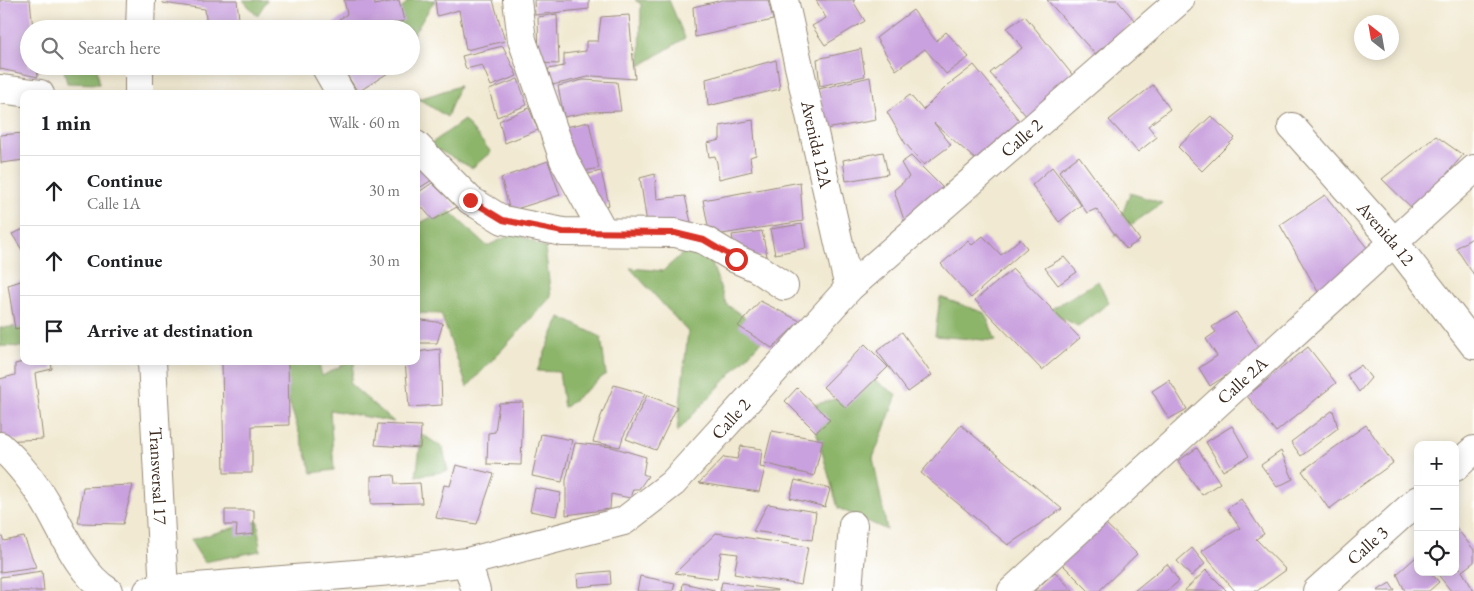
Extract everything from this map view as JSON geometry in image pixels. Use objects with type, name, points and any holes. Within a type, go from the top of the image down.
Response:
[{"type":"street","points":[[140,20],[141,0]]},
{"type":"street","points":[[517,0],[522,40],[564,160],[603,231]]},
{"type":"street","name":"Avenida 12A","points":[[784,0],[849,288]]},
{"type":"street","name":"Calle 2","points":[[159,590],[404,570],[467,562],[624,520],[673,483],[849,288],[1176,1]]},
{"type":"street","points":[[139,75],[139,90]]},
{"type":"street","points":[[330,75],[339,90]]},
{"type":"street","points":[[0,89],[20,92]]},
{"type":"street","name":"Avenida 12","points":[[1292,127],[1394,242],[1474,345]]},
{"type":"street","points":[[420,149],[470,200],[503,220],[563,232],[675,233],[704,240],[736,259],[757,268],[784,286]]},
{"type":"street","name":"Calle 2A","points":[[1012,591],[1474,169]]},
{"type":"street","name":"Transversal 17","points":[[152,365],[159,590]]},
{"type":"street","points":[[0,446],[46,502],[70,546],[97,585],[108,591]]},
{"type":"street","points":[[1459,463],[1474,450]]},
{"type":"street","name":"Calle 3","points":[[1317,591],[1414,504]]},
{"type":"street","points":[[848,591],[853,525]]},
{"type":"street","points":[[467,562],[476,591]]},
{"type":"green space","points":[[243,0],[267,0],[257,16]]},
{"type":"green space","points":[[409,0],[435,0],[420,24],[420,20],[383,20],[395,16]]},
{"type":"green space","points":[[635,0],[669,0],[685,38],[640,66],[641,4]]},
{"type":"green space","points":[[65,75],[98,75],[99,84],[67,83]]},
{"type":"green space","points":[[459,86],[447,117],[420,99]]},
{"type":"green space","points":[[464,120],[491,152],[472,168],[429,145]]},
{"type":"green space","points":[[1130,193],[1162,203],[1114,237]]},
{"type":"green space","points":[[447,209],[487,246],[515,233],[545,248],[551,297],[467,387],[441,314],[420,313],[420,223]]},
{"type":"green space","points":[[685,251],[711,261],[726,304],[768,334],[677,432],[688,332],[630,268],[663,271]]},
{"type":"green space","points":[[1098,281],[1109,303],[1078,326],[1048,311]]},
{"type":"green space","points":[[940,297],[985,313],[996,341],[935,336]]},
{"type":"green space","points":[[560,317],[601,337],[606,374],[564,408],[559,372],[537,371]]},
{"type":"green space","points":[[20,326],[20,347],[0,346],[0,328]]},
{"type":"green space","points":[[277,365],[319,365],[322,376],[343,365],[354,365],[350,384],[394,422],[330,410],[334,470],[312,473]]},
{"type":"green space","points":[[874,380],[897,395],[873,458],[887,530],[838,508],[809,406],[847,396]]},
{"type":"green space","points":[[422,434],[443,448],[448,471],[416,476]]},
{"type":"green space","points":[[258,521],[260,551],[204,562],[190,540]]},
{"type":"building","points":[[0,0],[30,0],[32,20],[20,20],[20,73],[0,69]]},
{"type":"building","points":[[164,0],[237,0],[239,20],[206,20],[205,9],[163,3]]},
{"type":"building","points":[[344,0],[374,0],[375,5],[399,0],[404,20],[338,20],[347,14]]},
{"type":"building","points":[[435,0],[493,0],[505,41],[466,50],[459,10],[437,16]]},
{"type":"building","points":[[534,0],[589,0],[589,9],[535,15]]},
{"type":"building","points":[[722,0],[768,0],[773,20],[695,37],[693,7]]},
{"type":"building","points":[[816,0],[855,0],[853,1],[865,21],[825,45],[812,26],[826,18]]},
{"type":"building","points":[[1047,0],[1117,0],[1135,21],[1095,54]]},
{"type":"building","points":[[913,10],[936,41],[946,32],[969,57],[946,74],[925,49],[896,70],[876,38]]},
{"type":"building","points":[[557,14],[559,64],[539,63],[538,17]]},
{"type":"building","points":[[629,15],[635,79],[593,76],[552,85],[548,69],[564,66],[564,54],[586,51],[586,41],[598,41],[601,17]]},
{"type":"building","points":[[1025,16],[1079,83],[1033,124],[990,73],[1022,48],[1007,28]]},
{"type":"building","points":[[503,46],[517,76],[491,86],[482,65],[466,69],[462,56]]},
{"type":"building","points":[[861,49],[865,76],[820,86],[817,59]]},
{"type":"building","points":[[776,60],[780,89],[708,106],[706,79]]},
{"type":"building","points":[[974,65],[1027,130],[985,168],[934,123],[951,145],[924,165],[905,143],[887,112],[910,95],[923,110],[947,86]]},
{"type":"building","points":[[347,75],[385,75],[361,90],[357,90]]},
{"type":"building","points":[[870,77],[876,120],[826,129],[819,89]]},
{"type":"building","points":[[518,79],[527,105],[497,117],[489,90]]},
{"type":"building","points":[[583,80],[617,82],[621,111],[590,112],[564,117],[558,86]]},
{"type":"building","points":[[1153,85],[1170,109],[1148,126],[1157,137],[1138,152],[1109,120]]},
{"type":"building","points":[[529,108],[538,130],[505,143],[499,121]]},
{"type":"building","points":[[1211,116],[1235,138],[1202,171],[1178,147]]},
{"type":"building","points":[[753,120],[756,155],[750,157],[752,171],[719,179],[715,156],[709,157],[707,143],[720,140],[720,126]]},
{"type":"building","points":[[589,122],[599,168],[575,173],[561,128]]},
{"type":"building","points":[[20,133],[20,161],[1,163],[0,135]]},
{"type":"building","points":[[1436,136],[1463,155],[1415,211],[1382,179]]},
{"type":"building","points":[[883,152],[888,174],[846,181],[843,160]]},
{"type":"building","points":[[911,156],[951,196],[908,232],[894,190],[909,177],[901,163]]},
{"type":"building","points":[[1079,156],[1140,240],[1126,249],[1096,209],[1087,213],[1059,171]]},
{"type":"building","points":[[548,161],[560,195],[510,211],[501,178]]},
{"type":"building","points":[[1052,167],[1081,205],[1059,222],[1032,185]]},
{"type":"building","points":[[420,169],[432,180],[420,188]]},
{"type":"building","points":[[601,171],[609,205],[587,211],[576,177]]},
{"type":"building","points":[[655,174],[657,199],[685,196],[692,227],[648,230],[640,178]]},
{"type":"building","points":[[800,182],[803,221],[710,236],[703,200]]},
{"type":"building","points":[[432,183],[457,207],[433,220],[420,205],[420,191]]},
{"type":"building","points":[[1325,195],[1372,254],[1321,297],[1280,225]]},
{"type":"building","points":[[802,224],[806,248],[775,254],[770,229]]},
{"type":"building","points":[[20,231],[20,247],[12,234]]},
{"type":"building","points":[[762,231],[767,256],[737,260],[732,235]]},
{"type":"building","points":[[983,236],[1001,255],[1020,239],[1027,248],[971,298],[941,264],[968,241],[972,245]]},
{"type":"building","points":[[1474,237],[1474,275],[1456,248]]},
{"type":"building","points":[[1064,257],[1077,272],[1058,285],[1045,268]]},
{"type":"building","points":[[1013,269],[1080,338],[1042,370],[975,300]]},
{"type":"building","points":[[20,281],[20,328],[15,329],[8,285]]},
{"type":"building","points":[[760,301],[800,321],[772,348],[738,326]]},
{"type":"building","points":[[1236,312],[1262,352],[1210,386],[1199,368],[1217,356],[1206,339],[1216,332],[1212,327]]},
{"type":"building","points":[[420,320],[443,323],[437,343],[420,343]]},
{"type":"building","points":[[902,332],[932,375],[908,392],[877,351]]},
{"type":"building","points":[[865,344],[888,367],[846,408],[823,387]]},
{"type":"building","points":[[1308,347],[1336,383],[1276,432],[1247,396]]},
{"type":"building","points":[[440,349],[442,405],[409,407],[405,365],[420,365],[420,352]]},
{"type":"building","points":[[15,364],[52,365],[52,369],[35,373],[43,439],[0,441],[0,379],[15,375]]},
{"type":"building","points":[[222,365],[288,365],[289,425],[252,426],[252,473],[224,473]]},
{"type":"building","points":[[1361,365],[1371,378],[1359,392],[1347,375]]},
{"type":"building","points":[[1169,380],[1187,409],[1169,419],[1152,391]]},
{"type":"building","points":[[614,385],[645,394],[623,437],[620,447],[593,442]]},
{"type":"building","points":[[797,388],[830,420],[816,432],[785,401]]},
{"type":"building","points":[[647,395],[677,407],[656,450],[626,439]]},
{"type":"building","points":[[523,402],[521,465],[487,464],[488,433],[495,432],[499,403]]},
{"type":"building","points":[[1333,410],[1338,428],[1301,456],[1291,442]]},
{"type":"building","points":[[378,424],[421,426],[420,448],[375,445]]},
{"type":"building","points":[[961,425],[1062,509],[1008,545],[921,473]]},
{"type":"building","points":[[1366,425],[1393,463],[1329,509],[1302,471]]},
{"type":"building","points":[[1232,426],[1249,456],[1223,471],[1206,442]]},
{"type":"building","points":[[772,431],[823,440],[814,476],[764,463]]},
{"type":"building","points":[[541,434],[572,440],[562,482],[532,476]]},
{"type":"building","points":[[575,443],[612,447],[646,457],[643,474],[648,476],[639,489],[633,489],[630,498],[611,494],[610,509],[566,515],[566,480]]},
{"type":"building","points":[[741,446],[762,449],[760,467],[765,468],[759,492],[699,483],[724,457],[737,459]]},
{"type":"building","points":[[1197,448],[1220,483],[1202,495],[1178,461]]},
{"type":"building","points":[[1281,451],[1293,479],[1277,487],[1261,465]]},
{"type":"building","points":[[456,465],[494,474],[477,524],[436,518],[444,485],[450,486]]},
{"type":"building","points":[[394,475],[395,484],[420,483],[422,503],[371,504],[371,476]]},
{"type":"building","points":[[795,480],[830,489],[825,507],[790,498]]},
{"type":"building","points":[[133,485],[123,524],[78,523],[83,487]]},
{"type":"building","points":[[535,488],[561,493],[556,516],[530,511]]},
{"type":"building","points":[[1241,499],[1264,534],[1256,539],[1286,570],[1257,591],[1235,591],[1201,551],[1240,528],[1227,509]]},
{"type":"building","points":[[768,504],[816,512],[812,540],[753,531]]},
{"type":"building","points":[[225,510],[254,510],[254,534],[236,536],[237,525],[225,525]]},
{"type":"building","points":[[1104,522],[1137,554],[1099,591],[1089,591],[1062,564]]},
{"type":"building","points":[[1459,531],[1474,550],[1474,562],[1462,571],[1474,591],[1451,591],[1439,576],[1459,576],[1459,567],[1461,569],[1459,567]]},
{"type":"building","points":[[0,533],[4,541],[24,537],[36,567],[0,572]]},
{"type":"building","points":[[716,533],[808,547],[801,585],[734,574],[738,554],[721,552],[717,579],[675,573]]},
{"type":"building","points":[[1192,548],[1205,564],[1191,576],[1177,561]]},
{"type":"building","points":[[1414,559],[1414,576],[1434,576],[1439,582],[1429,591],[1405,591],[1397,574]]},
{"type":"building","points":[[1167,564],[1179,581],[1167,591],[1134,591]]},
{"type":"building","points":[[1206,570],[1227,591],[1184,591]]},
{"type":"building","points":[[42,571],[44,591],[0,591],[0,577]]},
{"type":"building","points":[[610,571],[611,584],[578,587],[577,574]]},
{"type":"building","points":[[1055,572],[1073,591],[1034,591]]},
{"type":"building","points":[[640,576],[675,583],[673,591],[637,591]]},
{"type":"building","points":[[722,582],[777,590],[777,591],[720,591]]},
{"type":"building","points":[[683,583],[714,590],[714,591],[682,591]]},
{"type":"building","points":[[1390,583],[1395,591],[1377,591]]},
{"type":"route","points":[[470,200],[503,220],[563,232],[675,233],[704,240],[736,259]]}]
